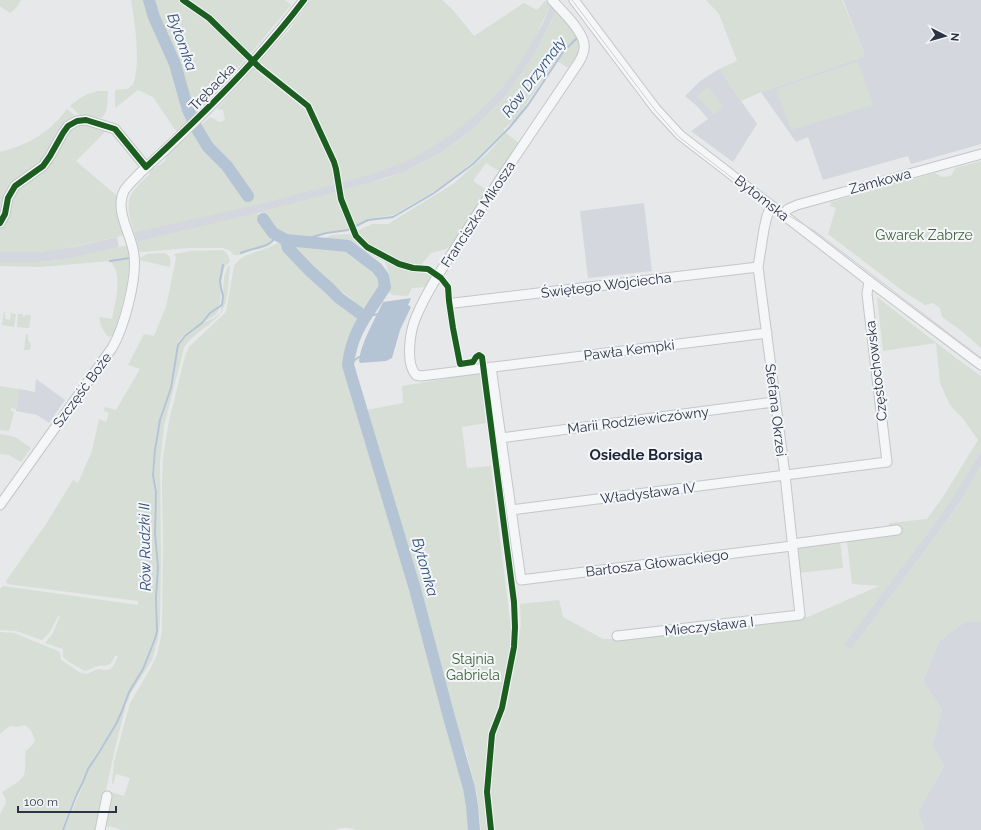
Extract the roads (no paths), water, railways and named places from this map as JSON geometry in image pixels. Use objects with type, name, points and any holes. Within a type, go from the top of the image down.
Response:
[{"type":"street","name":"Trębacka","points":[[135,262],[133,246],[124,218],[122,198],[125,190],[146,167],[207,110],[252,62],[304,0]]},
{"type":"street","name":"Franciszka Mikosza","points":[[491,367],[416,376],[412,371],[411,366],[410,338],[415,318],[439,274],[584,53],[582,38],[577,29],[552,0]]},
{"type":"street","name":"Bytomska","points":[[574,0],[671,127],[689,143],[771,206],[981,365]]},
{"type":"street","points":[[0,223],[5,214],[10,192],[21,180],[43,166],[63,133],[73,122],[86,120],[115,129],[146,167]]},
{"type":"street","name":"Zamkowa","points":[[783,215],[788,208],[797,205],[981,154]]},
{"type":"street","name":"Stefana Okrzei","points":[[771,206],[764,229],[758,267],[774,402],[785,475],[800,615]]},
{"type":"street","name":"Szczęść Boże","points":[[0,505],[117,340],[133,283],[135,262]]},
{"type":"street","name":"Świętego Wojciecha","points":[[454,303],[758,267]]},
{"type":"street","name":"Częstochowska","points":[[869,281],[867,294],[887,462]]},
{"type":"street","name":"Pawła Kempki","points":[[491,367],[766,333]]},
{"type":"street","points":[[491,367],[511,510]]},
{"type":"street","name":"Marii Rodziewiczówny","points":[[501,438],[774,402]]},
{"type":"street","name":"Władysława IV","points":[[511,510],[887,462]]},
{"type":"street","name":"Bartosza Głowackiego","points":[[511,510],[521,580],[897,530]]},
{"type":"street","name":"Mieczysława I","points":[[617,636],[800,615]]},
{"type":"street","points":[[100,830],[107,796]]},
{"type":"water","points":[[411,298],[408,305],[411,307],[400,330],[392,358],[386,361],[360,363],[359,361],[362,347],[383,302]]},
{"type":"waterway","name":"Bytomka","points":[[149,0],[154,17],[175,64],[188,110],[197,129],[208,147],[227,166],[248,196]]},
{"type":"waterway","name":"Rów Drzymały","points":[[299,241],[326,233],[348,230],[368,220],[393,217],[434,193],[473,164],[509,128],[528,105],[563,52],[578,37]]},
{"type":"waterway","name":"Bytomka","points":[[263,219],[273,233],[286,240],[348,246],[377,268],[383,276],[385,287],[361,324],[353,342],[348,365],[415,589],[469,788],[474,830]]},
{"type":"waterway","points":[[241,253],[270,243],[274,240],[276,235]]},
{"type":"waterway","name":"Bytomka","points":[[286,240],[288,248],[310,271],[339,298],[365,317]]},
{"type":"waterway","points":[[110,261],[130,258]]},
{"type":"waterway","name":"Rów Rudzki II","points":[[63,830],[88,769],[116,724],[129,692],[143,669],[155,639],[157,631],[156,597],[158,567],[155,534],[156,492],[153,475],[160,420],[171,388],[178,345],[185,336],[202,323],[210,313],[222,305],[223,296],[220,281],[223,265]]},
{"type":"waterway","points":[[365,317],[378,314]]},
{"type":"waterway","points":[[348,365],[359,357]]},
{"type":"tram line","points":[[572,0],[655,110],[679,137],[753,194],[816,232],[981,358]]},
{"type":"district","name":"Osiedle Borsiga","points":[[646,455]]},
{"type":"park label","name":"Gwarek Zabrze","points":[[924,235]]},
{"type":"park label","name":"Stajnia Gabriela","points":[[473,668]]}]
